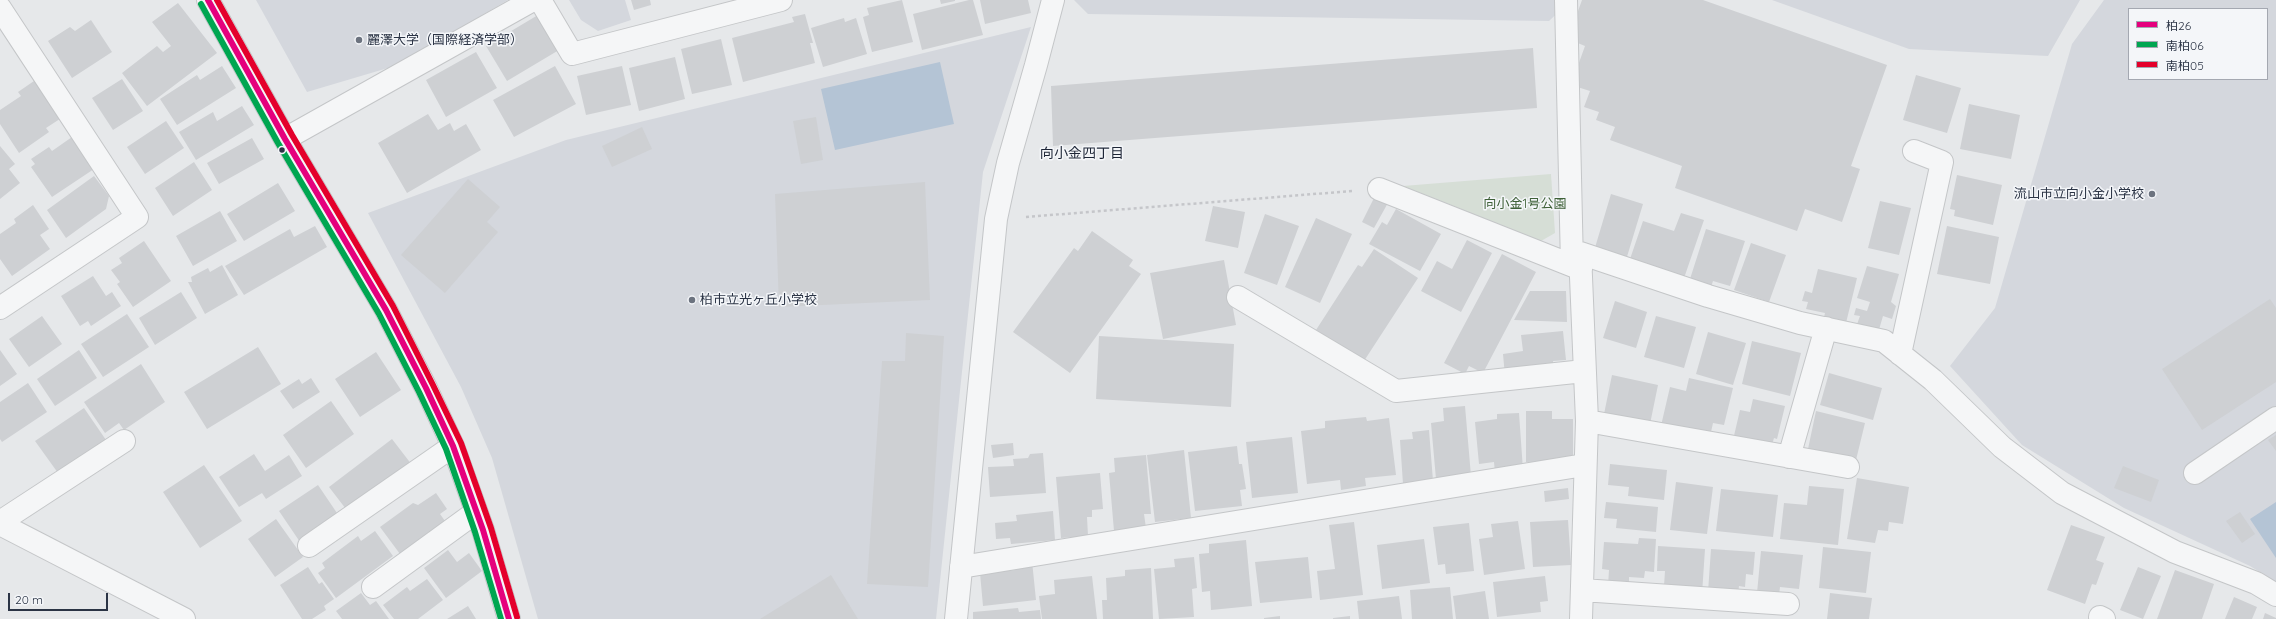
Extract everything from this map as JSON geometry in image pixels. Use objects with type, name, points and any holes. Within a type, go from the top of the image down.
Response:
[{"type":"street","points":[[208,0],[285,139],[386,310],[453,446],[476,512],[509,619]]},
{"type":"street","points":[[285,139],[533,0]]},
{"type":"street","points":[[540,0],[572,54],[781,0]]},
{"type":"street","points":[[956,619],[996,219],[1008,163],[1053,0]]},
{"type":"street","points":[[1566,0],[1576,267],[1587,421],[1584,465],[1581,619]]},
{"type":"street","points":[[0,8],[137,217],[0,308]]},
{"type":"street","points":[[1900,354],[1942,162],[1914,151]]},
{"type":"street","points":[[1378,189],[1576,267]]},
{"type":"street","points":[[1576,267],[1580,253],[1708,296],[1826,328],[1884,341],[1933,380],[2002,447],[2062,493],[2175,552],[2256,583],[2276,595]]},
{"type":"street","points":[[1238,297],[1396,391],[1584,371]]},
{"type":"street","points":[[1789,457],[1826,328]]},
{"type":"street","points":[[2195,473],[2276,418]]},
{"type":"street","points":[[1587,421],[1848,467]]},
{"type":"street","points":[[124,441],[0,523],[184,619]]},
{"type":"street","points":[[310,546],[453,446]]},
{"type":"street","points":[[961,567],[1584,465]]},
{"type":"street","points":[[373,587],[476,512]]},
{"type":"street","points":[[1582,590],[1788,604]]},
{"type":"path","points":[[996,219],[1378,189]]},
{"type":"shaded area","name":"麗澤大学（国際経済学部）","points":[[256,0],[508,0],[398,65],[307,92]]},
{"type":"shaded area","points":[[569,0],[625,0],[631,20],[598,31],[581,20]]},
{"type":"shaded area","points":[[1074,0],[1568,0],[1566,5],[1549,21],[1088,14]]},
{"type":"shaded area","points":[[1772,0],[2080,0],[2048,56],[1909,49]]},
{"type":"shaded area","name":"流山市立向小金小学校","points":[[2104,0],[2276,0],[2276,582],[2250,566],[2124,508],[2022,445],[1950,366],[1995,308],[2072,44]]},
{"type":"shaded area","name":"柏市立光ヶ丘小学校","points":[[1031,27],[983,172],[936,619],[538,619],[492,458],[461,387],[368,213],[566,140]]},
{"type":"green space","name":"向小金1号公園","points":[[1551,174],[1555,233],[1541,241],[1403,186]]},
{"type":"water","points":[[940,62],[954,124],[835,150],[821,89]]},
{"type":"water","points":[[2276,502],[2276,558],[2250,519]]},
{"type":"building","points":[[631,0],[650,0],[651,5],[634,10]]},
{"type":"building","points":[[902,0],[913,42],[872,52],[863,17],[869,15],[867,8]]},
{"type":"building","points":[[940,0],[955,0],[955,1],[941,4]]},
{"type":"building","points":[[973,0],[983,35],[922,50],[913,14]]},
{"type":"building","points":[[980,0],[1028,0],[1031,13],[985,24]]},
{"type":"building","points":[[1582,0],[1703,0],[1887,65],[1851,166],[1860,169],[1842,222],[1805,209],[1797,231],[1675,188],[1682,166],[1610,140],[1615,127],[1596,120],[1599,112],[1584,107],[1590,91],[1571,85],[1585,46],[1568,39]]},
{"type":"building","points":[[178,3],[217,53],[147,106],[122,73],[157,46],[163,52],[171,46],[152,22]]},
{"type":"building","points":[[805,14],[813,43],[810,43],[815,63],[743,82],[732,38],[794,22],[792,17]]},
{"type":"building","points":[[538,15],[559,50],[507,81],[486,46]]},
{"type":"building","points":[[844,18],[845,22],[856,18],[867,54],[823,67],[811,28]]},
{"type":"building","points":[[91,20],[112,52],[72,78],[48,41],[70,27],[75,31]]},
{"type":"building","points":[[721,39],[732,85],[692,94],[681,49]]},
{"type":"building","points":[[1533,48],[1537,108],[1053,146],[1051,86]]},
{"type":"building","points":[[476,52],[497,88],[446,117],[426,80]]},
{"type":"building","points":[[675,57],[685,99],[639,111],[629,68]]},
{"type":"building","points":[[222,66],[236,88],[177,125],[160,99],[197,75],[200,80]]},
{"type":"building","points":[[555,66],[576,104],[514,137],[493,100]]},
{"type":"building","points":[[622,66],[631,105],[586,115],[577,76]]},
{"type":"building","points":[[1916,75],[1961,88],[1947,133],[1903,120]]},
{"type":"building","points":[[122,79],[143,111],[113,130],[92,98]]},
{"type":"building","points":[[42,80],[66,115],[46,128],[49,132],[19,153],[0,124],[0,110],[21,96],[18,92],[34,81],[37,84]]},
{"type":"building","points":[[1969,104],[2020,115],[2011,159],[1960,149]]},
{"type":"building","points":[[242,106],[254,125],[196,160],[179,132],[213,112],[217,121]]},
{"type":"building","points":[[428,114],[438,130],[450,123],[454,131],[466,124],[481,150],[407,193],[378,143]]},
{"type":"building","points":[[816,117],[823,160],[801,164],[793,121]]},
{"type":"building","points":[[166,121],[184,148],[145,174],[127,147]]},
{"type":"building","points":[[642,127],[652,149],[612,167],[602,146]]},
{"type":"building","points":[[72,137],[94,169],[52,197],[31,167],[35,164],[31,159],[49,147],[52,151]]},
{"type":"building","points":[[252,138],[264,159],[219,184],[207,163]]},
{"type":"building","points":[[0,146],[15,164],[9,169],[20,183],[0,199]]},
{"type":"building","points":[[194,162],[212,190],[173,216],[155,188]]},
{"type":"building","points":[[1957,175],[2002,185],[1993,225],[1954,216],[1955,210],[1950,209]]},
{"type":"building","points":[[94,176],[109,196],[106,209],[66,238],[47,210]]},
{"type":"building","points":[[468,179],[500,207],[487,222],[498,232],[445,293],[401,255]]},
{"type":"building","points":[[925,182],[930,300],[779,307],[775,194]]},
{"type":"building","points":[[278,183],[295,211],[244,241],[227,214]]},
{"type":"building","points":[[1376,194],[1389,201],[1374,228],[1362,222]]},
{"type":"building","points":[[1611,194],[1643,204],[1626,260],[1594,251]]},
{"type":"building","points":[[1880,201],[1911,208],[1899,255],[1868,248]]},
{"type":"building","points":[[33,205],[49,229],[40,235],[50,249],[12,276],[0,259],[0,234],[16,223],[14,219]]},
{"type":"building","points":[[1213,206],[1245,212],[1238,248],[1205,241]]},
{"type":"building","points":[[1396,209],[1441,234],[1420,271],[1369,244],[1382,222],[1387,225]]},
{"type":"building","points":[[220,211],[237,241],[193,266],[176,236]]},
{"type":"building","points":[[1681,213],[1704,220],[1683,281],[1629,262],[1643,221],[1674,231]]},
{"type":"building","points":[[1265,214],[1299,226],[1277,285],[1244,273]]},
{"type":"building","points":[[1316,218],[1352,234],[1320,303],[1285,287]]},
{"type":"building","points":[[315,226],[327,247],[244,295],[225,266],[290,229],[294,237]]},
{"type":"building","points":[[1947,226],[1999,237],[1990,284],[1937,274]]},
{"type":"building","points":[[1706,229],[1745,241],[1730,286],[1713,281],[1711,287],[1690,279]]},
{"type":"building","points":[[1092,231],[1133,260],[1129,266],[1141,274],[1070,373],[1013,332],[1074,248],[1078,251]]},
{"type":"building","points":[[1467,240],[1492,253],[1461,312],[1421,291],[1437,261],[1452,269]]},
{"type":"building","points":[[144,241],[171,281],[133,307],[117,284],[120,282],[111,270],[122,263],[119,258]]},
{"type":"building","points":[[1751,243],[1786,255],[1769,302],[1734,290]]},
{"type":"building","points":[[1374,249],[1418,278],[1364,361],[1316,330],[1358,265],[1362,267]]},
{"type":"building","points":[[1502,254],[1536,272],[1483,373],[1469,366],[1465,374],[1444,363]]},
{"type":"building","points":[[1224,260],[1236,325],[1163,339],[1150,273]]},
{"type":"building","points":[[222,265],[238,295],[205,314],[188,282],[192,282],[191,277],[208,268],[210,272]]},
{"type":"building","points":[[1867,266],[1899,274],[1891,302],[1896,306],[1892,319],[1883,316],[1878,333],[1856,327],[1860,316],[1854,315],[1856,308],[1867,311],[1870,302],[1857,298]]},
{"type":"building","points":[[1818,269],[1857,278],[1845,327],[1823,321],[1825,313],[1806,309],[1808,302],[1802,301],[1805,291],[1812,293]]},
{"type":"building","points":[[93,276],[106,296],[112,292],[121,306],[91,326],[88,321],[80,326],[61,296]]},
{"type":"building","points":[[1530,291],[1566,291],[1567,322],[1514,320]]},
{"type":"building","points":[[181,292],[197,318],[155,345],[139,318]]},
{"type":"building","points":[[2270,299],[2276,308],[2276,382],[2202,430],[2162,369]]},
{"type":"building","points":[[1615,301],[1647,312],[1636,348],[1603,338]]},
{"type":"building","points":[[127,314],[149,347],[103,377],[81,344]]},
{"type":"building","points":[[42,316],[62,344],[29,367],[9,339]]},
{"type":"building","points":[[1656,316],[1696,327],[1684,368],[1644,357]]},
{"type":"building","points":[[1563,331],[1566,360],[1553,361],[1554,371],[1505,376],[1503,354],[1523,351],[1521,335]]},
{"type":"building","points":[[1708,332],[1746,343],[1733,385],[1696,374]]},
{"type":"building","points":[[906,333],[944,336],[928,587],[867,584],[882,361],[905,361]]},
{"type":"building","points":[[1099,336],[1234,344],[1231,407],[1096,399]]},
{"type":"building","points":[[1752,341],[1801,353],[1790,396],[1742,384]]},
{"type":"building","points":[[258,347],[281,384],[207,429],[184,392]]},
{"type":"building","points":[[0,350],[17,374],[0,386]]},
{"type":"building","points":[[79,350],[97,378],[55,406],[37,379]]},
{"type":"building","points":[[376,352],[401,390],[360,417],[335,379]]},
{"type":"building","points":[[141,364],[165,402],[124,430],[119,423],[105,433],[84,402]]},
{"type":"building","points":[[1829,373],[1882,388],[1873,420],[1820,405]]},
{"type":"building","points":[[1612,375],[1658,385],[1650,424],[1604,414]]},
{"type":"building","points":[[311,378],[320,392],[293,409],[280,391],[299,379],[302,384]]},
{"type":"building","points":[[1689,378],[1733,388],[1724,425],[1713,423],[1709,441],[1660,430],[1670,387],[1686,391]]},
{"type":"building","points":[[28,383],[47,412],[2,442],[0,439],[0,402]]},
{"type":"building","points":[[1753,399],[1785,406],[1777,439],[1774,438],[1771,448],[1733,440],[1740,410],[1750,412]]},
{"type":"building","points":[[331,401],[354,434],[306,468],[283,435]]},
{"type":"building","points":[[1465,406],[1471,476],[1436,479],[1431,423],[1444,421],[1443,408]]},
{"type":"building","points":[[84,408],[106,440],[58,473],[35,441]]},
{"type":"building","points":[[1526,411],[1552,411],[1552,419],[1573,419],[1573,461],[1526,462]]},
{"type":"building","points":[[1816,411],[1865,423],[1856,460],[1808,449]]},
{"type":"building","points":[[1519,413],[1523,470],[1495,473],[1494,462],[1479,464],[1475,422],[1497,419],[1497,414]]},
{"type":"building","points":[[1366,417],[1367,421],[1389,418],[1396,475],[1365,478],[1366,486],[1341,490],[1340,480],[1307,484],[1301,431],[1325,428],[1325,421]]},
{"type":"building","points":[[1429,430],[1433,481],[1403,484],[1400,440],[1413,439],[1412,432]]},
{"type":"building","points":[[2276,435],[2276,451],[2268,440]]},
{"type":"building","points":[[1292,437],[1298,493],[1252,498],[1246,442]]},
{"type":"building","points":[[392,439],[412,465],[349,513],[329,487]]},
{"type":"building","points":[[1013,443],[1014,455],[993,458],[991,445]]},
{"type":"building","points":[[1237,446],[1239,464],[1242,464],[1246,489],[1240,490],[1242,506],[1195,511],[1188,452]]},
{"type":"building","points":[[1184,450],[1191,518],[1155,522],[1147,455]]},
{"type":"building","points":[[1043,453],[1046,493],[990,497],[988,467],[1014,466],[1013,459],[1028,458],[1030,454]]},
{"type":"building","points":[[254,454],[265,471],[289,455],[302,476],[266,499],[262,493],[239,507],[219,477]]},
{"type":"building","points":[[1146,455],[1151,514],[1144,514],[1146,528],[1114,531],[1109,473],[1115,472],[1114,458]]},
{"type":"building","points":[[1610,464],[1667,470],[1664,500],[1628,496],[1629,487],[1608,485]]},
{"type":"building","points":[[204,465],[242,521],[200,548],[163,492]]},
{"type":"building","points":[[2123,466],[2159,480],[2151,502],[2114,488]]},
{"type":"building","points":[[1100,473],[1103,509],[1092,510],[1092,517],[1087,517],[1088,536],[1061,538],[1056,477]]},
{"type":"building","points":[[1857,478],[1909,487],[1903,524],[1889,522],[1888,531],[1878,530],[1875,543],[1847,539]]},
{"type":"building","points":[[1676,482],[1713,487],[1707,534],[1670,530]]},
{"type":"building","points":[[318,485],[339,516],[300,542],[279,511]]},
{"type":"building","points":[[1809,486],[1844,489],[1838,545],[1780,539],[1784,503],[1807,505]]},
{"type":"building","points":[[1568,488],[1569,499],[1545,502],[1544,491]]},
{"type":"building","points":[[1721,489],[1778,495],[1773,537],[1716,531]]},
{"type":"building","points":[[436,493],[447,509],[440,514],[445,521],[400,554],[380,527],[413,503],[418,505]]},
{"type":"building","points":[[1606,502],[1658,507],[1656,532],[1616,528],[1617,519],[1604,518]]},
{"type":"building","points":[[1053,511],[1055,540],[1011,544],[1010,538],[996,539],[995,523],[1017,521],[1016,515]]},
{"type":"building","points":[[2240,512],[2255,534],[2242,543],[2226,521]]},
{"type":"building","points":[[276,519],[303,557],[275,577],[248,539]]},
{"type":"building","points":[[1568,520],[1571,565],[1533,567],[1530,522]]},
{"type":"building","points":[[1518,521],[1525,569],[1484,575],[1479,539],[1493,537],[1491,524]]},
{"type":"building","points":[[1354,522],[1363,595],[1320,600],[1317,571],[1335,569],[1329,525]]},
{"type":"building","points":[[1469,523],[1474,571],[1446,574],[1445,564],[1438,565],[1433,527]]},
{"type":"building","points":[[2071,525],[2105,537],[2096,560],[2104,563],[2096,585],[2092,584],[2085,604],[2047,590]]},
{"type":"building","points":[[375,531],[393,556],[336,598],[318,573],[325,568],[322,563],[358,536],[361,541]]},
{"type":"building","points":[[1639,538],[1656,539],[1654,572],[1645,571],[1644,578],[1629,577],[1629,587],[1608,586],[1609,570],[1602,569],[1604,542],[1638,544]]},
{"type":"building","points":[[1424,539],[1430,583],[1382,589],[1377,545]]},
{"type":"building","points":[[1246,540],[1252,606],[1211,610],[1210,591],[1202,592],[1199,554],[1209,553],[1209,544]]},
{"type":"building","points":[[1658,546],[1705,549],[1702,594],[1664,586],[1665,571],[1657,571]]},
{"type":"building","points":[[1823,547],[1871,552],[1866,593],[1819,588]]},
{"type":"building","points":[[1711,549],[1755,552],[1753,575],[1746,574],[1745,587],[1739,586],[1738,594],[1708,592]]},
{"type":"building","points":[[448,550],[457,562],[469,553],[482,571],[446,598],[424,568]]},
{"type":"building","points":[[1761,551],[1803,555],[1799,589],[1780,587],[1779,595],[1757,593]]},
{"type":"building","points":[[1194,557],[1197,588],[1192,589],[1194,617],[1159,619],[1154,569],[1175,567],[1174,559]]},
{"type":"building","points":[[1308,557],[1312,598],[1260,603],[1255,562]]},
{"type":"building","points":[[1032,561],[1036,600],[983,606],[980,573],[1016,570],[1015,563]]},
{"type":"building","points":[[308,567],[319,584],[322,582],[334,599],[324,606],[326,610],[312,619],[302,619],[280,585]]},
{"type":"building","points":[[2138,567],[2161,576],[2143,619],[2120,610]]},
{"type":"building","points":[[1151,568],[1153,619],[1103,619],[1102,600],[1107,600],[1106,578],[1125,576],[1125,570]]},
{"type":"building","points":[[2175,570],[2214,584],[2202,619],[2157,619]]},
{"type":"building","points":[[831,575],[858,619],[760,619]]},
{"type":"building","points":[[1092,576],[1097,619],[1042,619],[1039,596],[1055,594],[1054,580]]},
{"type":"building","points":[[1545,576],[1548,601],[1540,602],[1541,612],[1497,617],[1493,582]]},
{"type":"building","points":[[427,579],[443,600],[418,619],[394,619],[383,605],[407,587],[410,591]]},
{"type":"building","points":[[1450,587],[1453,619],[1412,619],[1410,590]]},
{"type":"building","points":[[1485,591],[1489,619],[1456,619],[1453,596]]},
{"type":"building","points":[[361,593],[370,605],[376,601],[389,619],[342,619],[336,611]]},
{"type":"building","points":[[1830,593],[1872,598],[1869,619],[1827,619]]},
{"type":"building","points":[[1399,596],[1402,619],[1359,619],[1357,601]]},
{"type":"building","points":[[2234,597],[2257,607],[2252,619],[2225,619]]},
{"type":"building","points":[[468,606],[476,619],[447,619]]},
{"type":"building","points":[[1018,608],[1019,612],[1040,610],[1041,619],[973,619],[973,612]]},
{"type":"building","points":[[2265,613],[2276,618],[2276,619],[2263,619]]},
{"type":"building","points":[[1280,616],[1280,619],[1264,619],[1264,618]]},
{"type":"building","points":[[1350,616],[1350,619],[1333,619],[1333,618]]},
{"type":"transit line","name":"柏26","points":[[208,0],[285,139],[386,310],[426,388],[453,446],[483,530],[509,619]]},
{"type":"transit line","name":"南柏05","points":[[217,0],[292,135],[393,306],[433,385],[461,443],[491,528],[517,617]]},
{"type":"transit line","name":"南柏06","points":[[201,4],[278,143],[379,314],[419,392],[446,449],[475,532],[501,619]]},
{"type":"place","name":"麗澤大学（国際経済学部）","points":[[359,40]]},
{"type":"place","name":"流山市立向小金小学校","points":[[2152,194]]},
{"type":"place","name":"柏市立光ヶ丘小学校","points":[[692,300]]},
{"type":"district","name":"向小金四丁目","points":[[1082,154]]}]
